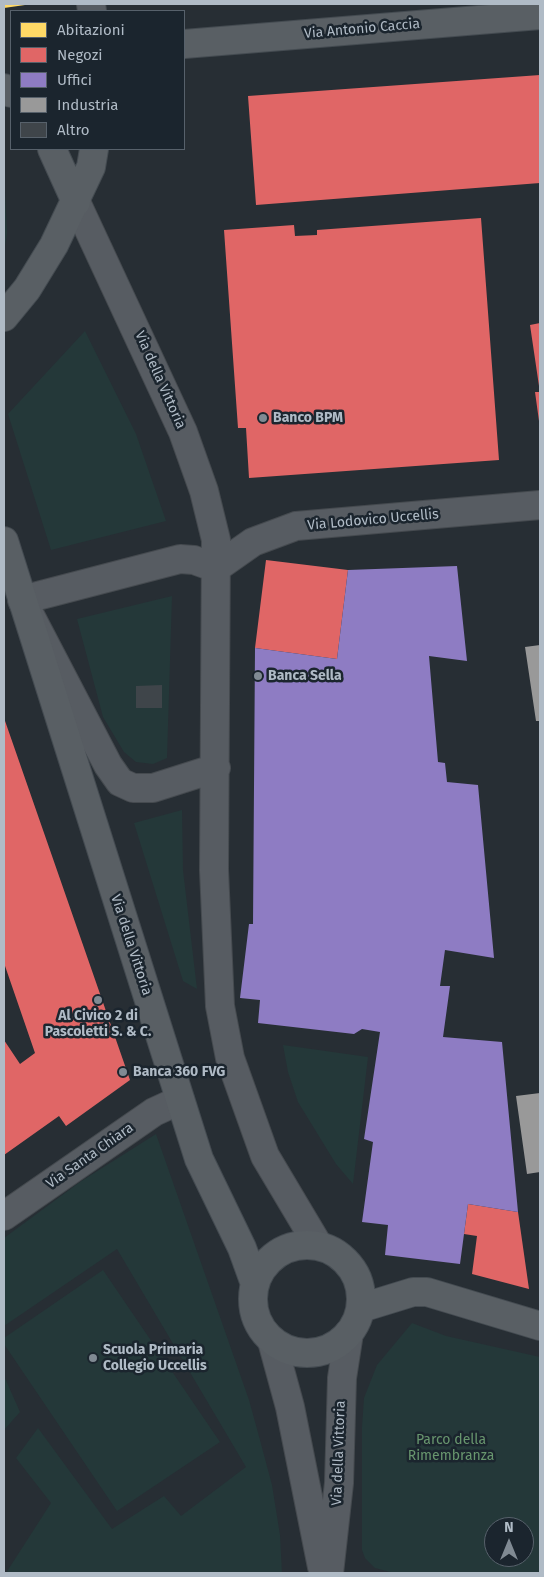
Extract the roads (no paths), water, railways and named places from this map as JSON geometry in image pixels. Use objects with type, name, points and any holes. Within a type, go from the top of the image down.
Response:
[{"type":"main road","name":"Via Antonio Caccia","points":[[185,44],[540,15]]},
{"type":"main road","points":[[52,150],[76,202]]},
{"type":"main road","points":[[4,317],[38,272],[76,202],[91,167],[94,150]]},
{"type":"main road","name":"Via della Vittoria","points":[[4,541],[199,1159],[242,1248],[255,1284]]},
{"type":"main road","points":[[301,1244],[318,1245],[338,1254],[348,1262],[359,1281],[362,1295],[361,1308],[356,1324],[350,1333],[337,1345],[314,1353],[288,1350],[272,1341],[260,1328],[253,1308],[255,1284],[263,1266],[280,1250],[301,1244]]},
{"type":"main road","points":[[361,1308],[413,1292],[427,1292],[540,1326]]},
{"type":"street","name":"Via della Vittoria","points":[[76,202],[183,432],[204,491],[216,540],[216,959],[220,1006],[230,1058],[265,1156],[318,1245]]},
{"type":"street","name":"Via Lodovico Uccellis","points":[[216,568],[253,542],[272,533],[296,526],[540,504]]},
{"type":"street","points":[[22,600],[180,559],[194,560],[216,568]]},
{"type":"street","name":"Via della Vittoria","points":[[22,600],[108,765],[120,782],[133,788],[153,788],[216,768]]},
{"type":"street","name":"Via Santa Chiara","points":[[4,1216],[154,1112],[180,1100]]},
{"type":"street","name":"Via della Vittoria","points":[[329,1573],[339,1483],[342,1378],[350,1333]]},
{"type":"street","name":"Via della Vittoria","points":[[272,1341],[290,1407],[323,1573]]},
{"type":"place","name":"Banco BPM","points":[[263,418]]},
{"type":"place","name":"Banca Sella","points":[[258,676]]},
{"type":"place","name":"Al Civico 2 di Pascoletti S. & C.","points":[[98,1000]]},
{"type":"place","name":"Banca 360 FVG","points":[[123,1072]]},
{"type":"place","name":"Scuola Primaria Collegio Uccellis","points":[[93,1358]]},
{"type":"park label","name":"Parco della Rimembranza","points":[[451,1448]]}]
